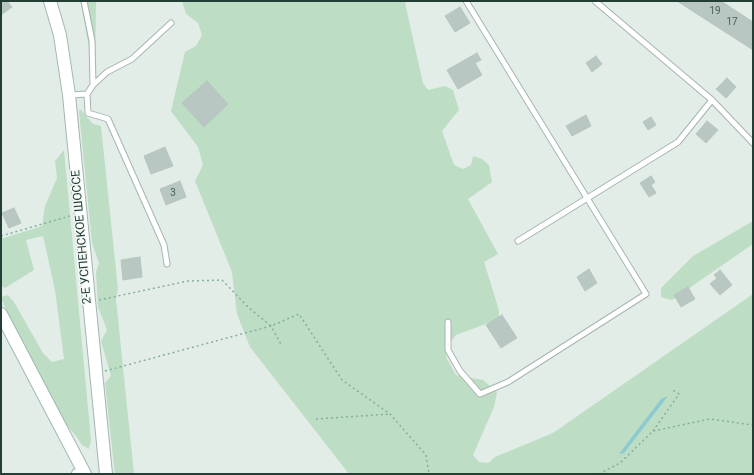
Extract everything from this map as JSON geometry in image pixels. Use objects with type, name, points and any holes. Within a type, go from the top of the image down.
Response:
[{"type":"main road","name":"2-Е УСПЕНСКОЕ ШОССЕ","points":[[50,1],[62,40],[69,95],[88,302],[106,474]]},
{"type":"main road","points":[[1,314],[79,473],[93,473],[98,471],[104,458]]},
{"type":"lane","points":[[84,1],[92,41],[93,85]]},
{"type":"lane","points":[[448,322],[448,350],[460,371],[480,394],[508,382],[646,294],[466,1]]},
{"type":"lane","points":[[595,1],[712,100],[753,143]]},
{"type":"lane","points":[[168,264],[164,245],[108,119],[88,113],[87,94],[93,85],[107,72],[132,59],[171,23]]},
{"type":"lane","points":[[69,95],[87,94]]},
{"type":"lane","points":[[518,241],[678,142],[712,100]]},
{"type":"path","points":[[1,236],[80,213]]},
{"type":"path","points":[[88,302],[188,281],[222,280],[249,308],[271,326],[282,346]]},
{"type":"path","points":[[96,373],[271,326],[300,314],[342,380],[390,414],[426,454],[429,474]]},
{"type":"path","points":[[599,474],[620,462],[654,431],[679,394],[671,389]]},
{"type":"path","points":[[316,419],[390,414]]},
{"type":"path","points":[[654,431],[710,419],[753,425]]},
{"type":"green space","points":[[79,1],[96,1],[95,81],[81,4]]},
{"type":"green space","points":[[182,1],[408,1],[405,3],[423,83],[428,90],[445,86],[453,90],[459,110],[442,131],[454,165],[463,169],[471,165],[473,156],[482,159],[489,165],[492,182],[468,199],[498,254],[484,262],[499,310],[499,319],[456,335],[445,348],[447,359],[456,375],[483,380],[497,392],[494,407],[473,455],[479,462],[488,463],[495,457],[553,433],[753,294],[753,474],[349,474],[250,347],[237,314],[232,272],[195,181],[203,165],[198,147],[171,111],[185,52],[196,46],[202,35],[198,23],[186,14]]},
{"type":"green space","points":[[80,109],[93,124],[101,126],[118,289],[116,299],[134,474],[115,474],[105,383],[111,376],[101,341],[107,330],[98,307],[96,272],[99,263],[92,243],[79,112]]},
{"type":"green space","points":[[64,150],[91,440],[89,449],[82,445],[63,421],[9,318],[1,297],[8,295],[14,302],[43,353],[52,362],[64,359],[55,290],[43,236],[26,240],[34,270],[5,288],[1,285],[1,239],[42,226],[45,206],[57,178],[55,161]]},
{"type":"green space","points":[[753,221],[753,244],[672,300],[661,297],[661,288],[693,256]]},
{"type":"water","points":[[668,396],[624,453],[619,454],[661,399]]},
{"type":"building","points":[[1,1],[7,1],[12,7],[1,15]]},
{"type":"building","points":[[677,1],[721,1],[753,22],[753,50]]},
{"type":"building","points":[[460,7],[470,23],[455,32],[445,16]]},
{"type":"building","points":[[477,53],[481,60],[475,63],[482,75],[458,89],[447,70]]},
{"type":"building","points":[[596,56],[602,64],[592,72],[586,63]]},
{"type":"building","points":[[727,78],[736,87],[726,98],[716,89]]},
{"type":"building","points":[[207,81],[228,104],[204,127],[182,103]]},
{"type":"building","points":[[586,115],[591,126],[572,136],[566,126]]},
{"type":"building","points":[[651,117],[656,125],[648,130],[643,122]]},
{"type":"building","points":[[707,121],[718,130],[706,143],[696,134]]},
{"type":"building","points":[[165,147],[173,166],[151,174],[144,156]]},
{"type":"building","points":[[651,176],[655,182],[651,185],[656,193],[649,197],[640,183]]},
{"type":"building","points":[[180,181],[186,197],[166,205],[160,189]]},
{"type":"building","points":[[14,208],[21,223],[9,228],[2,213]]},
{"type":"building","points":[[140,257],[142,277],[123,280],[121,260]]},
{"type":"building","points":[[589,269],[597,283],[585,291],[577,277]]},
{"type":"building","points":[[720,270],[732,285],[720,295],[710,284],[717,278],[714,275]]},
{"type":"building","points":[[688,287],[695,299],[681,307],[674,295]]},
{"type":"building","points":[[502,315],[517,338],[501,348],[486,325]]}]
